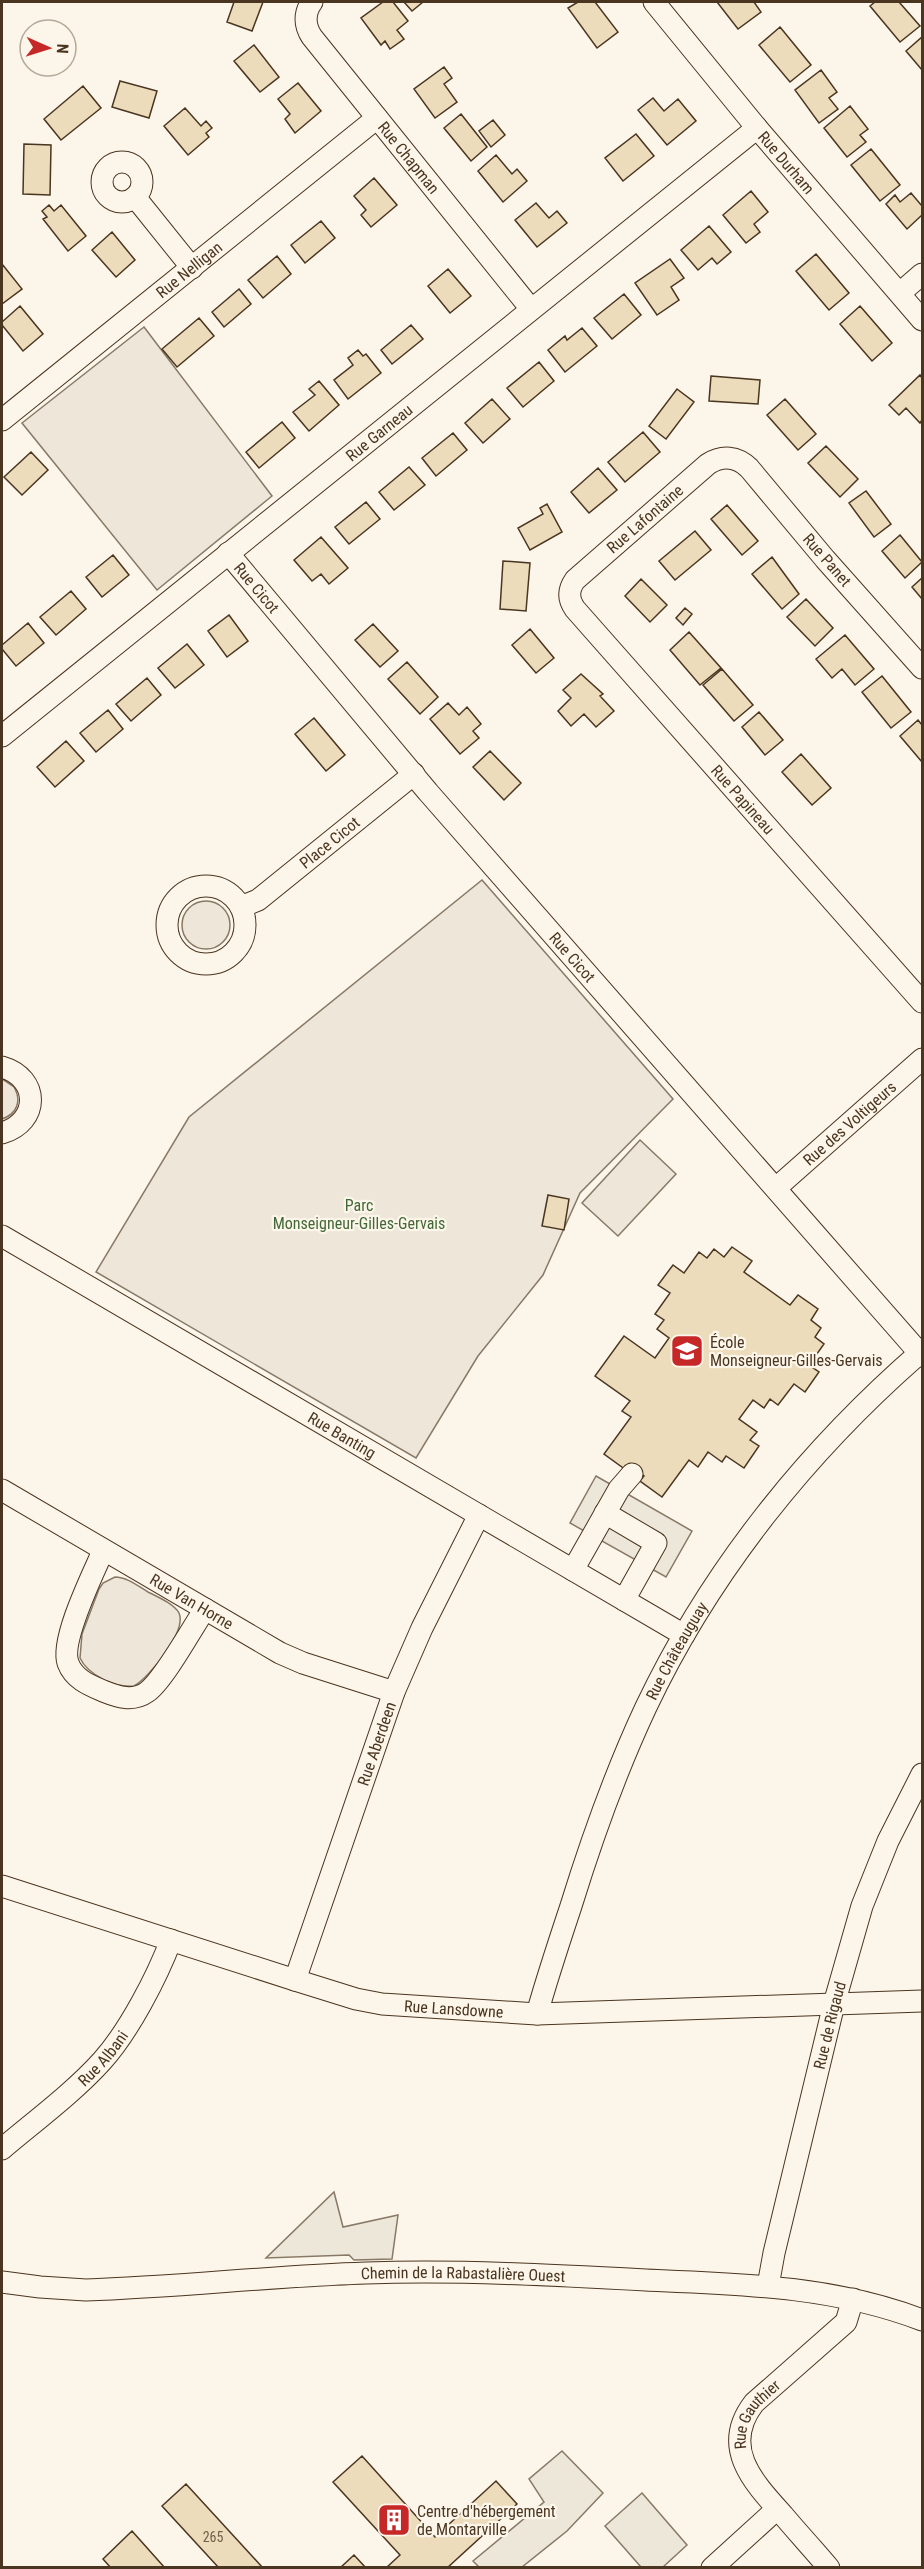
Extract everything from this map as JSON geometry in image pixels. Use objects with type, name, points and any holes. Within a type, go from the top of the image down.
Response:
[{"type":"street","name":"Rue Chapman","points":[[312,2],[306,17],[309,33],[531,309]]},
{"type":"street","name":"Rue Durham","points":[[654,2],[757,128],[922,320]]},
{"type":"street","name":"Rue Nelligan","points":[[3,417],[377,118]]},
{"type":"street","name":"Rue Garneau","points":[[2,736],[757,128]]},
{"type":"street","points":[[135,197],[192,268]]},
{"type":"street","points":[[900,293],[922,274]]},
{"type":"street","name":"Rue Lafontaine","points":[[570,592],[575,579],[708,464],[718,459],[729,458]]},
{"type":"street","name":"Rue Panet","points":[[729,458],[740,461],[749,468],[922,668]]},
{"type":"street","name":"Rue Cicot","points":[[228,554],[414,774],[922,1354]]},
{"type":"street","name":"Rue Papineau","points":[[570,592],[573,606],[603,642],[922,1002]]},
{"type":"street","name":"Place Cicot","points":[[241,907],[258,900],[414,774]]},
{"type":"street","name":"Rue des Voltigeurs","points":[[776,1188],[922,1059]]},
{"type":"street","points":[[2,1067],[11,1070],[27,1084],[30,1105],[21,1124],[2,1133]]},
{"type":"street","name":"Rue Banting","points":[[2,1236],[684,1635]]},
{"type":"street","name":"Rue Châteauguay","points":[[537,2014],[602,1811],[646,1707],[684,1635],[750,1536],[807,1464],[922,1354]]},
{"type":"street","points":[[573,1570],[605,1513],[632,1474]]},
{"type":"street","name":"Rue Van Horne","points":[[2,1490],[103,1551],[291,1658],[394,1692]]},
{"type":"street","points":[[605,1513],[656,1543],[624,1600]]},
{"type":"street","name":"Rue Aberdeen","points":[[295,1980],[394,1692],[422,1628],[479,1515]]},
{"type":"street","points":[[103,1551],[88,1584],[67,1645],[69,1664],[75,1675],[85,1682],[120,1697],[132,1698],[148,1691],[205,1609]]},
{"type":"street","name":"Rue de Rigaud","points":[[768,2286],[834,2004],[869,1885],[896,1823],[922,1774]]},
{"type":"street","name":"Rue Lansdowne","points":[[2,1886],[356,1999],[382,2004],[537,2014],[922,2001]]},
{"type":"street","name":"Rue Albani","points":[[2,2149],[82,2080],[112,2049],[164,1960],[171,1940]]},
{"type":"street","name":"Chemin de la Rabastalière Ouest","points":[[2,2282],[40,2288],[86,2290],[275,2277],[426,2272],[624,2278],[768,2286],[853,2299],[922,2320]]},
{"type":"street","name":"Rue Gauthier","points":[[829,2568],[777,2509],[745,2466],[740,2450],[742,2425],[749,2409],[760,2397],[846,2322],[853,2299]]},
{"type":"street","points":[[712,2568],[777,2509]]},
{"type":"green space","points":[[144,327],[272,496],[157,590],[22,423]]},
{"type":"green space","name":"Parc Monseigneur-Gilles-Gervais","points":[[482,880],[673,1099],[580,1193],[543,1275],[478,1356],[416,1458],[96,1272],[189,1117]]},
{"type":"green space","points":[[201,901],[211,901],[223,908],[230,920],[230,930],[223,942],[211,949],[201,949],[186,938],[182,930],[182,920],[193,905]]},
{"type":"green space","points":[[2,1079],[14,1087],[18,1102],[11,1114],[2,1119]]},
{"type":"green space","points":[[640,1140],[676,1174],[618,1236],[582,1203]]},
{"type":"green space","points":[[115,1577],[132,1582],[170,1604],[179,1613],[180,1621],[172,1642],[157,1664],[134,1686],[119,1685],[103,1679],[89,1670],[80,1658],[82,1634],[99,1589],[103,1583]]},
{"type":"shaded area","points":[[596,1476],[692,1531],[666,1577],[570,1523]]},
{"type":"shaded area","points":[[334,2192],[343,2227],[398,2215],[392,2259],[354,2260],[349,2255],[266,2258]]},
{"type":"shaded area","points":[[562,2451],[603,2493],[567,2531],[522,2567],[479,2567],[473,2561],[544,2502],[529,2479]]},
{"type":"shaded area","points":[[642,2493],[687,2545],[663,2567],[641,2567],[605,2526]]},
{"type":"building","points":[[234,2],[263,2],[252,31],[227,22]]},
{"type":"building","points":[[383,2],[393,2],[408,21],[397,30],[404,39],[390,49],[385,41],[381,45],[361,18]]},
{"type":"building","points":[[404,2],[423,2],[412,11]]},
{"type":"building","points":[[578,2],[595,2],[618,32],[597,48],[568,8]]},
{"type":"building","points":[[717,2],[754,2],[761,12],[738,29]]},
{"type":"building","points":[[875,2],[899,2],[920,26],[900,42],[870,6]]},
{"type":"building","points":[[780,27],[811,65],[790,82],[759,45]]},
{"type":"building","points":[[922,37],[922,70],[906,51]]},
{"type":"building","points":[[254,45],[279,77],[260,92],[234,61]]},
{"type":"building","points":[[444,67],[452,78],[444,84],[457,102],[435,118],[414,89]]},
{"type":"building","points":[[821,70],[837,92],[829,98],[838,109],[819,123],[795,90]]},
{"type":"building","points":[[120,81],[157,91],[149,118],[112,107]]},
{"type":"building","points":[[298,83],[321,111],[295,133],[285,119],[290,114],[278,99]]},
{"type":"building","points":[[83,86],[101,108],[61,140],[44,119]]},
{"type":"building","points":[[653,98],[664,111],[678,99],[696,121],[667,145],[638,110]]},
{"type":"building","points":[[850,106],[868,129],[860,135],[866,142],[847,157],[824,128]]},
{"type":"building","points":[[185,108],[201,126],[206,121],[212,128],[206,133],[209,137],[188,155],[164,126]]},
{"type":"building","points":[[461,114],[487,147],[471,161],[444,128]]},
{"type":"building","points":[[493,120],[505,135],[491,147],[479,131]]},
{"type":"building","points":[[636,134],[654,156],[623,181],[605,158]]},
{"type":"building","points":[[24,144],[51,145],[50,195],[23,194]]},
{"type":"building","points":[[871,149],[900,185],[880,201],[851,165]]},
{"type":"building","points":[[496,155],[512,174],[517,169],[527,181],[503,202],[478,171]]},
{"type":"building","points":[[374,178],[397,205],[371,227],[361,215],[366,210],[354,196]]},
{"type":"building","points":[[751,191],[768,212],[754,224],[760,232],[746,243],[723,215]]},
{"type":"building","points":[[911,193],[922,206],[922,215],[907,229],[886,204],[895,195],[900,202]]},
{"type":"building","points":[[536,203],[549,218],[557,211],[567,223],[537,247],[515,220]]},
{"type":"building","points":[[49,205],[54,211],[61,205],[86,236],[68,251],[43,219],[47,217],[42,211]]},
{"type":"building","points":[[321,221],[335,238],[305,263],[291,245]]},
{"type":"building","points":[[709,226],[731,252],[717,264],[712,258],[698,270],[681,250]]},
{"type":"building","points":[[112,232],[135,260],[116,277],[92,250]]},
{"type":"building","points":[[816,254],[849,293],[829,310],[796,271]]},
{"type":"building","points":[[277,256],[291,274],[263,298],[248,280]]},
{"type":"building","points":[[670,259],[684,278],[671,287],[679,300],[657,315],[635,283]]},
{"type":"building","points":[[2,264],[22,289],[2,304]]},
{"type":"building","points":[[448,269],[471,296],[450,313],[428,286]]},
{"type":"building","points":[[239,289],[251,304],[224,327],[212,312]]},
{"type":"building","points":[[624,294],[641,315],[612,339],[594,318]]},
{"type":"building","points":[[20,306],[43,334],[23,351],[2,325],[2,322]]},
{"type":"building","points":[[860,306],[892,343],[872,361],[840,324]]},
{"type":"building","points":[[199,318],[214,336],[177,367],[162,349]]},
{"type":"building","points":[[411,325],[423,339],[392,364],[381,350]]},
{"type":"building","points":[[582,328],[597,346],[565,372],[548,350],[565,336],[567,340]]},
{"type":"building","points":[[358,350],[363,356],[366,354],[381,373],[348,399],[334,380],[353,365],[348,358]]},
{"type":"building","points":[[539,362],[554,381],[523,407],[507,388]]},
{"type":"building","points":[[920,375],[922,378],[922,420],[920,423],[906,408],[899,415],[889,405]]},
{"type":"building","points":[[711,376],[760,380],[758,404],[709,401]]},
{"type":"building","points":[[319,381],[339,405],[309,431],[293,412],[315,395],[309,389]]},
{"type":"building","points":[[677,389],[694,402],[666,439],[649,426]]},
{"type":"building","points":[[492,399],[510,419],[483,443],[465,423]]},
{"type":"building","points":[[785,399],[816,434],[798,450],[767,415]]},
{"type":"building","points":[[282,422],[295,438],[259,468],[246,452]]},
{"type":"building","points":[[643,432],[660,452],[625,482],[608,462]]},
{"type":"building","points":[[453,433],[467,450],[436,476],[422,458]]},
{"type":"building","points":[[826,446],[858,479],[840,497],[808,463]]},
{"type":"building","points":[[31,452],[48,470],[22,495],[4,477]]},
{"type":"building","points":[[409,467],[425,485],[394,510],[379,492]]},
{"type":"building","points":[[598,468],[617,490],[589,513],[571,492]]},
{"type":"building","points":[[866,491],[891,524],[874,537],[849,503]]},
{"type":"building","points":[[366,502],[380,519],[349,544],[335,527]]},
{"type":"building","points":[[547,504],[562,532],[530,550],[518,528],[543,514],[540,508]]},
{"type":"building","points":[[727,505],[758,541],[742,555],[711,519]]},
{"type":"building","points":[[695,531],[711,550],[675,580],[659,561]]},
{"type":"building","points":[[900,535],[922,562],[905,578],[882,551]]},
{"type":"building","points":[[321,537],[348,568],[329,584],[321,574],[312,581],[294,560]]},
{"type":"building","points":[[113,555],[129,575],[102,597],[86,577]]},
{"type":"building","points":[[772,557],[799,594],[782,609],[752,574]]},
{"type":"building","points":[[503,561],[530,563],[526,611],[500,609]]},
{"type":"building","points":[[922,578],[922,599],[912,587]]},
{"type":"building","points":[[641,579],[667,605],[650,622],[625,596]]},
{"type":"building","points":[[71,591],[86,609],[56,635],[40,617]]},
{"type":"building","points":[[806,599],[833,628],[815,646],[787,617]]},
{"type":"building","points":[[685,608],[692,614],[683,625],[676,618]]},
{"type":"building","points":[[229,615],[248,641],[227,657],[208,631]]},
{"type":"building","points":[[28,623],[44,643],[16,666],[2,649],[2,645]]},
{"type":"building","points":[[373,624],[398,651],[380,667],[355,640]]},
{"type":"building","points":[[530,629],[554,658],[536,673],[512,645]]},
{"type":"building","points":[[689,632],[721,668],[700,685],[670,650]]},
{"type":"building","points":[[845,635],[874,669],[855,685],[842,669],[832,678],[816,659]]},
{"type":"building","points":[[187,644],[204,665],[175,688],[158,668]]},
{"type":"building","points":[[407,662],[438,697],[420,714],[388,679]]},
{"type":"building","points":[[722,669],[753,705],[734,721],[703,685]]},
{"type":"building","points":[[581,674],[603,694],[600,696],[614,711],[596,727],[584,714],[571,726],[558,711],[571,698],[563,690]]},
{"type":"building","points":[[882,676],[911,712],[891,728],[862,692]]},
{"type":"building","points":[[147,678],[161,695],[131,721],[116,704]]},
{"type":"building","points":[[448,703],[459,715],[467,707],[481,724],[473,731],[479,738],[460,754],[430,719]]},
{"type":"building","points":[[108,710],[123,729],[96,752],[80,733]]},
{"type":"building","points":[[759,712],[783,740],[765,755],[742,727]]},
{"type":"building","points":[[314,718],[345,755],[326,771],[295,734]]},
{"type":"building","points":[[918,720],[922,725],[922,762],[900,736]]},
{"type":"building","points":[[66,741],[84,761],[55,787],[37,767]]},
{"type":"building","points":[[490,751],[521,783],[504,800],[473,767]]},
{"type":"building","points":[[801,754],[831,788],[812,805],[782,772]]},
{"type":"building","points":[[548,1195],[569,1199],[564,1230],[542,1226]]},
{"type":"building","points":[[732,1247],[752,1261],[744,1272],[790,1305],[798,1295],[818,1309],[811,1320],[821,1328],[815,1337],[824,1344],[809,1365],[819,1372],[805,1392],[794,1384],[778,1405],[770,1399],[764,1408],[753,1400],[739,1419],[757,1432],[750,1440],[759,1446],[744,1468],[726,1456],[722,1462],[708,1452],[698,1467],[689,1460],[662,1497],[640,1481],[644,1476],[629,1465],[626,1470],[604,1454],[631,1417],[622,1411],[630,1401],[595,1376],[624,1336],[655,1358],[669,1338],[657,1329],[664,1320],[655,1314],[670,1293],[658,1285],[673,1265],[684,1273],[699,1252],[707,1258],[714,1249],[724,1257]]},
{"type":"building","name":"Centre d'hébergement de Montarville","points":[[362,2456],[435,2537],[496,2481],[517,2504],[447,2568],[386,2568],[400,2555],[333,2482]]},
{"type":"building","points":[[186,2484],[263,2568],[219,2568],[162,2506]]},
{"type":"building","points":[[132,2531],[165,2568],[111,2568],[103,2559]]},
{"type":"building","points":[[354,2555],[366,2568],[340,2568]]},
{"type":"place","name":"École Monseigneur-Gilles-Gervais","points":[[687,1351]]},
{"type":"place","name":"Centre d'hébergement de Montarville","points":[[394,2520]]}]
